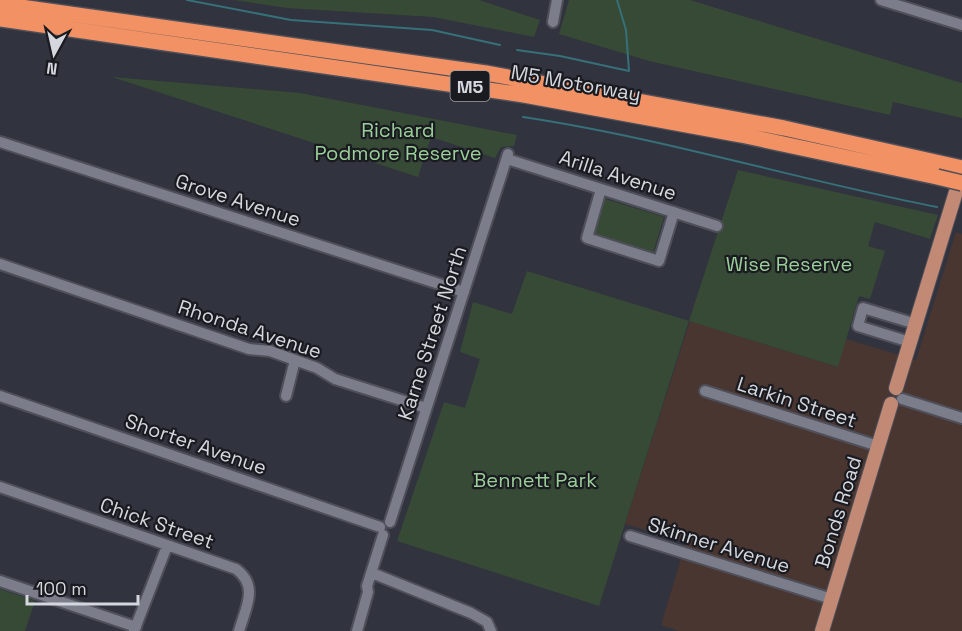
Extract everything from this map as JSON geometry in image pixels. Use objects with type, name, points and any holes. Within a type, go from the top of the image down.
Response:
[{"type":"highway","name":"M5 Motorway","points":[[0,4],[486,73],[773,126],[939,170],[962,183]]},
{"type":"highway","name":"M5 Motorway","points":[[0,19],[524,95],[939,170],[962,170]]},
{"type":"main road","name":"Bonds Road","points":[[822,631],[878,446],[896,397],[910,342],[962,170]]},
{"type":"street","points":[[553,22],[557,0]]},
{"type":"street","points":[[881,0],[962,25]]},
{"type":"street","name":"Grove Avenue","points":[[0,142],[464,292]]},
{"type":"street","name":"Karne Street North","points":[[357,631],[368,592],[367,586],[375,574],[386,530],[508,156]]},
{"type":"street","name":"Arilla Avenue","points":[[508,156],[717,226]]},
{"type":"street","points":[[601,189],[586,238],[659,261],[674,212]]},
{"type":"street","name":"Rhonda Avenue","points":[[0,264],[249,349],[270,351],[317,368],[335,379],[426,408]]},
{"type":"street","points":[[910,342],[858,326],[863,308],[916,324]]},
{"type":"street","points":[[286,396],[295,360]]},
{"type":"street","name":"Larkin Street","points":[[705,391],[878,446]]},
{"type":"street","name":"Shorter Avenue","points":[[0,396],[386,530]]},
{"type":"street","points":[[896,397],[962,418]]},
{"type":"street","name":"Chick Street","points":[[0,487],[236,569],[247,578],[250,589],[239,631]]},
{"type":"street","name":"Skinner Avenue","points":[[630,536],[832,599]]},
{"type":"street","points":[[0,581],[135,629],[166,546]]},
{"type":"street","points":[[375,574],[471,613],[487,622],[491,631]]},
{"type":"shaded area","points":[[956,232],[962,234],[962,631],[679,631],[661,625],[686,542],[625,524],[690,321],[837,367],[846,339],[916,360]]},
{"type":"green space","points":[[234,0],[479,0],[540,20],[534,37],[433,17],[287,8]]},
{"type":"green space","points":[[569,0],[690,0],[962,83],[962,118],[893,102],[890,115],[649,61],[559,34]]},
{"type":"green space","name":"Richard Podmore Reserve","points":[[112,77],[300,93],[517,135],[514,146],[501,147],[495,158],[431,137],[418,177]]},
{"type":"green space","name":"Wise Reserve","points":[[738,170],[938,215],[930,239],[875,222],[868,246],[885,251],[870,299],[859,296],[838,367],[689,321]]},
{"type":"green space","points":[[605,199],[664,217],[653,253],[594,235]]},
{"type":"green space","name":"Bennett Park","points":[[527,271],[689,321],[599,606],[397,541],[444,402],[465,408],[480,359],[460,352],[473,302],[512,314]]},
{"type":"green space","points":[[0,589],[35,601],[25,631],[0,631]]},
{"type":"waterway","points":[[187,0],[291,20],[432,30],[500,45]]},
{"type":"waterway","points":[[517,50],[560,56],[629,71],[626,30],[617,0]]},
{"type":"waterway","points":[[523,117],[627,136],[937,207]]}]
